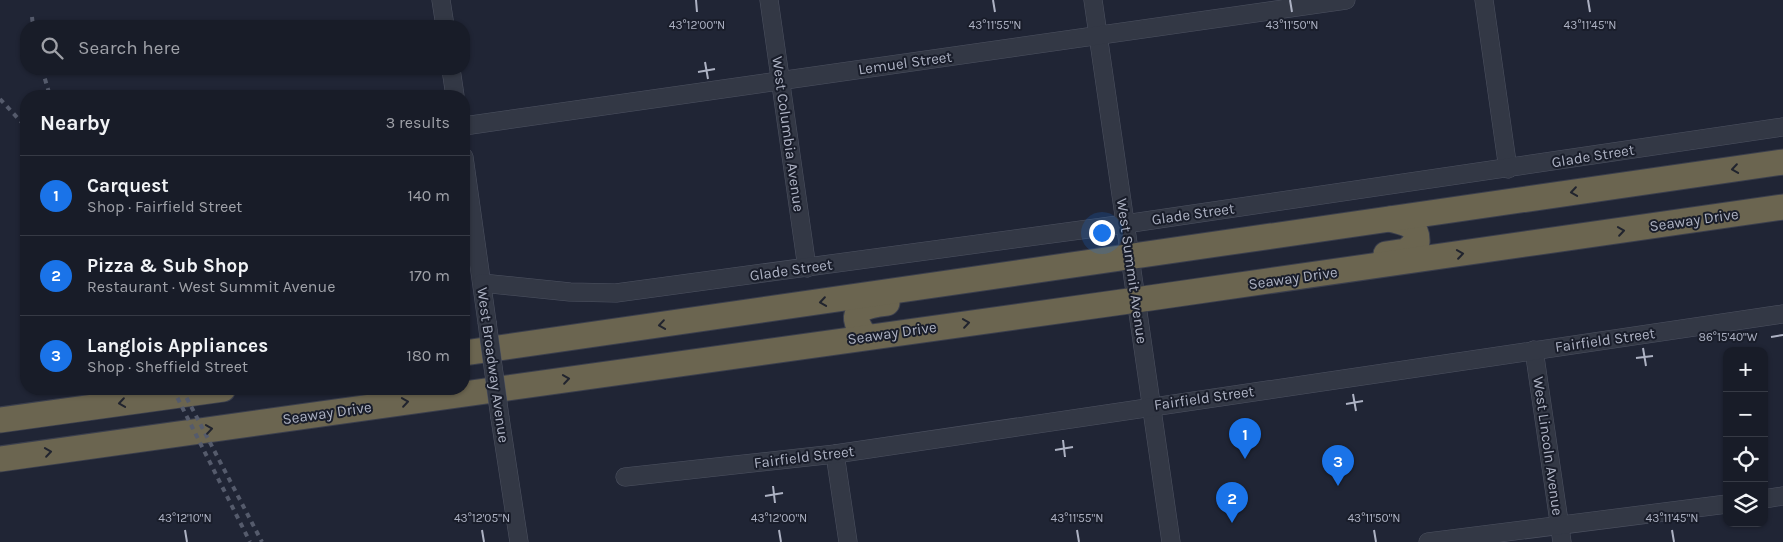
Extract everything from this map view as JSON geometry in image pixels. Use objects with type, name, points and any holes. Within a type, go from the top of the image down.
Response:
[{"type":"highway","points":[[866,337],[858,327],[856,320],[858,312],[865,306],[1322,229],[1783,162]]},
{"type":"highway","name":"Seaway Drive","points":[[470,393],[1783,207]]},
{"type":"highway","points":[[1178,294],[1209,280],[1383,255],[1412,248],[1417,242],[1417,234],[1413,227],[1390,219]]},
{"type":"highway","points":[[470,352],[1131,260]]},
{"type":"highway","points":[[0,420],[180,395]]},
{"type":"highway","name":"Seaway Drive","points":[[0,459],[454,395]]},
{"type":"street","points":[[441,0],[444,20]]},
{"type":"street","name":"West Columbia Avenue","points":[[769,0],[807,268]]},
{"type":"street","name":"West Summit Avenue","points":[[1092,0],[1171,542]]},
{"type":"street","name":"Lemuel Street","points":[[470,125],[1346,0]]},
{"type":"street","points":[[1484,0],[1508,169]]},
{"type":"street","points":[[452,75],[454,90]]},
{"type":"street","name":"Glade Street","points":[[482,283],[570,292],[616,293],[1125,224],[1783,128]]},
{"type":"street","name":"West Broadway Avenue","points":[[470,199],[519,542]]},
{"type":"street","name":"Fairfield Street","points":[[625,477],[835,454],[1783,314]]},
{"type":"street","name":"West Lincoln Avenue","points":[[1534,350],[1560,534]]},
{"type":"street","points":[[835,454],[848,542]]},
{"type":"street","points":[[1768,498],[1783,496]]},
{"type":"street","points":[[1428,542],[1560,534],[1723,505]]},
{"type":"railway","points":[[44,75],[48,90]]},
{"type":"railway","points":[[0,99],[20,121]]},
{"type":"railway","points":[[176,395],[250,542]]},
{"type":"railway","points":[[185,395],[262,542]]},
{"type":"place","name":"Carquest","points":[[1245,459]]},
{"type":"place","name":"Langlois Appliances","points":[[1338,486]]},
{"type":"place","name":"Pizza & Sub Shop","points":[[1232,523]]}]
